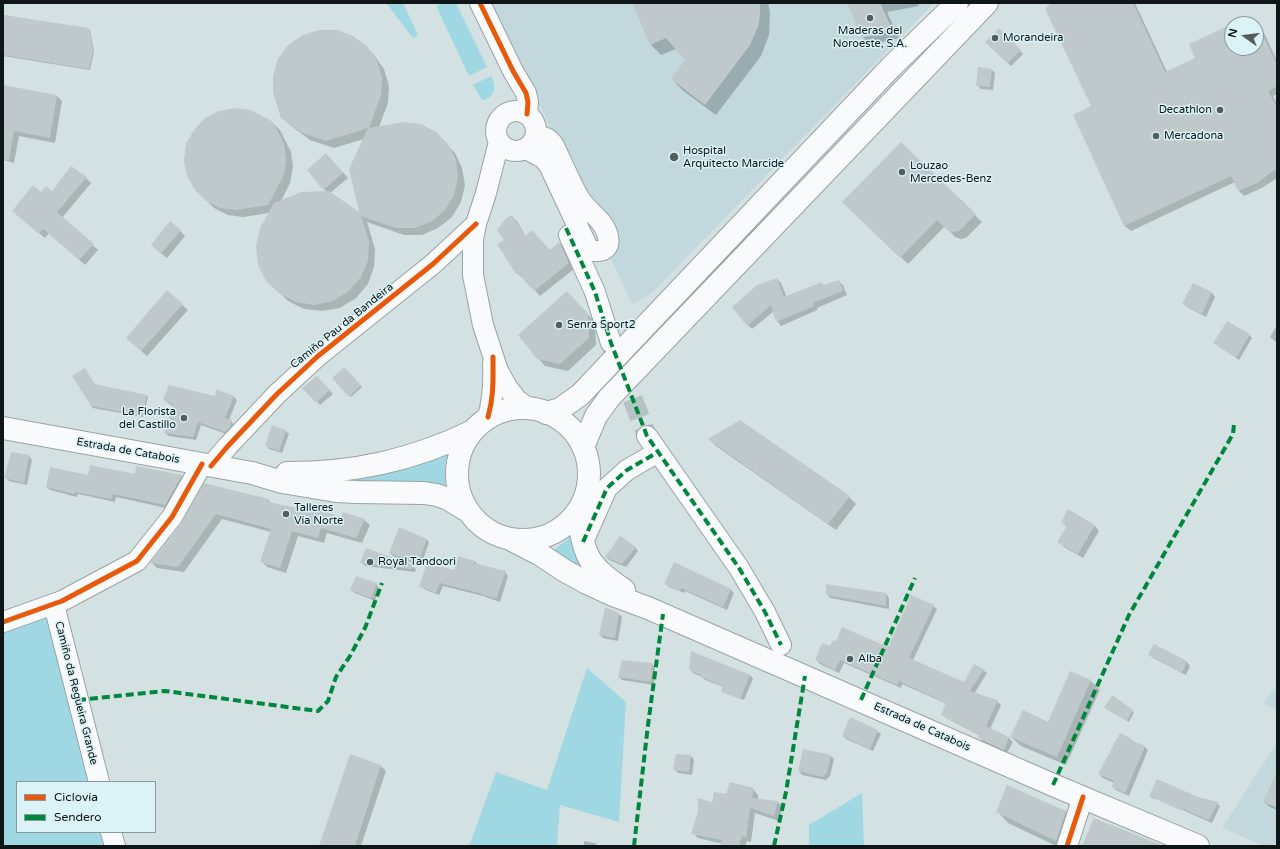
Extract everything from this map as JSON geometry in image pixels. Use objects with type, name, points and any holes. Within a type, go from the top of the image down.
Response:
[{"type":"main road","points":[[545,410],[580,395],[891,67],[957,3]]},
{"type":"main road","points":[[585,440],[596,416],[609,398],[987,3]]},
{"type":"main road","name":"Estrada de Catabois","points":[[252,473],[319,472],[376,465],[410,456],[448,443],[508,410],[545,410],[568,426],[576,436],[585,440],[589,475],[585,496],[577,514],[562,528],[546,536],[530,540],[512,540]]},
{"type":"main road","name":"Estrada de Catabois","points":[[468,512],[460,494],[456,476],[459,457],[466,440],[481,424]]},
{"type":"main road","name":"Estrada de Catabois","points":[[3,428],[252,473],[282,482],[336,491],[424,493],[437,495],[448,499],[468,512],[480,525],[495,535],[512,540],[541,555],[565,571],[613,595],[648,608],[1198,846]]},
{"type":"main road","name":"Estrada de Catabois","points":[[577,514],[583,542],[588,556],[604,575],[648,608]]},
{"type":"street","points":[[480,3],[513,71],[526,93],[528,102],[527,114]]},
{"type":"street","points":[[513,71],[510,94],[504,115],[497,126],[499,142],[473,239],[473,275],[478,307],[498,371],[507,387],[517,400],[545,410]]},
{"type":"street","points":[[486,193],[502,170],[527,145],[536,128],[533,121],[527,114],[512,112],[504,115]]},
{"type":"street","points":[[499,142],[511,151],[527,145],[548,139],[553,144],[582,202],[596,216],[605,229],[608,236],[607,248],[603,251],[596,252],[587,246],[549,165],[527,145]]},
{"type":"street","name":"Camiño Pau da Bandeira","points":[[3,622],[54,605],[136,561],[172,517],[206,465],[227,447],[277,394],[318,356],[433,264],[476,224]]},
{"type":"street","points":[[566,228],[595,292],[611,343]]},
{"type":"street","points":[[481,424],[492,402],[494,389],[493,357]]},
{"type":"street","points":[[583,542],[607,488],[653,444],[739,568],[765,612],[781,645]]},
{"type":"street","name":"Camiño da Regueira Grande","points":[[54,605],[99,781]]},
{"type":"street","points":[[1067,846],[1083,797]]},
{"type":"street","points":[[111,833],[115,846]]},
{"type":"shaded area","points":[[386,3],[403,3],[418,35],[413,38]]},
{"type":"shaded area","points":[[442,3],[456,3],[487,67],[469,76],[436,6]]},
{"type":"shaded area","name":"Hospital Arquitecto Marcide","points":[[492,3],[934,3],[651,294],[632,304]]},
{"type":"shaded area","points":[[491,76],[494,83],[494,91],[490,97],[482,100],[473,85]]},
{"type":"shaded area","points":[[449,452],[445,464],[445,487],[293,478]]},
{"type":"shaded area","points":[[573,535],[593,574],[545,552],[555,549]]},
{"type":"shaded area","points":[[49,615],[90,781],[16,781],[16,833],[102,833],[106,846],[3,846],[3,630]]},
{"type":"shaded area","points":[[587,668],[626,702],[619,822],[560,805],[557,846],[469,846],[496,772],[547,790]]},
{"type":"shaded area","points":[[1277,685],[1277,710],[1263,703]]},
{"type":"shaded area","points":[[1277,742],[1277,846],[1265,846],[1222,828]]},
{"type":"shaded area","points":[[862,793],[864,846],[809,846],[809,825]]},
{"type":"building","points":[[632,3],[760,3],[759,24],[750,45],[705,105],[671,79],[685,60],[666,38],[650,45]]},
{"type":"building","name":"Maderas del Noroeste, S.A.","points":[[847,3],[880,3],[893,31],[862,38]]},
{"type":"building","points":[[1051,3],[1133,3],[1165,72],[1195,58],[1189,44],[1224,28],[1224,56],[1264,56],[1264,37],[1277,65],[1277,86],[1268,91],[1277,108],[1277,168],[1257,183],[1238,191],[1231,176],[1124,226],[1073,115],[1091,106],[1045,9]]},
{"type":"building","points":[[3,15],[89,28],[93,50],[89,69],[3,55]]},
{"type":"building","points":[[999,28],[1021,50],[1007,63],[985,42]]},
{"type":"building","points":[[319,30],[337,30],[353,36],[367,46],[377,61],[382,78],[381,95],[369,128],[404,122],[421,124],[436,132],[448,144],[456,160],[458,177],[454,195],[445,210],[431,222],[414,228],[396,228],[361,216],[369,241],[368,260],[361,277],[349,291],[333,301],[315,305],[296,302],[280,294],[266,281],[258,265],[256,246],[260,228],[274,203],[301,192],[329,191],[359,212],[349,169],[368,128],[326,141],[302,133],[281,118],[273,93],[273,76],[278,59],[288,45],[303,35]]},
{"type":"building","points":[[978,67],[992,69],[990,87],[976,86]]},
{"type":"building","points":[[3,85],[57,95],[50,138],[14,131],[9,160],[3,160]]},
{"type":"building","points":[[235,108],[251,110],[273,122],[284,144],[286,160],[284,175],[268,205],[236,210],[220,208],[206,201],[195,190],[187,176],[184,160],[186,144],[194,130],[205,118],[219,111]]},
{"type":"building","name":"Louzao Mercedes-Benz","points":[[901,142],[976,214],[959,231],[953,232],[947,230],[937,220],[900,258],[842,202]]},
{"type":"building","points":[[326,153],[343,173],[323,190],[307,170]]},
{"type":"building","points":[[71,166],[87,177],[57,212],[94,244],[79,260],[43,229],[39,234],[12,211],[33,185],[41,192],[46,186],[52,191]]},
{"type":"building","points":[[512,215],[525,236],[532,230],[550,250],[559,242],[569,263],[534,291],[517,272],[516,274],[497,244],[504,240],[497,230],[506,218]]},
{"type":"building","points":[[170,221],[181,230],[161,254],[151,245]]},
{"type":"building","points":[[777,278],[784,297],[822,282],[823,285],[839,280],[843,291],[813,303],[814,306],[776,322],[771,305],[747,326],[732,307],[757,285]]},
{"type":"building","points":[[1193,283],[1212,292],[1202,314],[1182,304]]},
{"type":"building","points":[[167,290],[183,304],[141,351],[126,338]]},
{"type":"building","name":"Senra Sport2","points":[[567,291],[588,314],[589,338],[560,364],[537,359],[518,335]]},
{"type":"building","points":[[1227,321],[1250,334],[1236,358],[1213,343]]},
{"type":"building","points":[[344,367],[361,385],[349,397],[332,378]]},
{"type":"building","points":[[85,368],[95,384],[147,395],[142,416],[91,406],[72,376]]},
{"type":"building","points":[[317,376],[330,390],[316,403],[302,388]]},
{"type":"building","points":[[169,385],[215,396],[216,389],[234,396],[225,418],[232,420],[230,427],[225,432],[198,422],[193,437],[164,433],[173,404],[163,400]]},
{"type":"building","points":[[740,420],[850,496],[828,524],[708,439]]},
{"type":"building","points":[[272,425],[286,430],[279,451],[265,446]]},
{"type":"building","points":[[11,452],[29,455],[24,483],[4,478]]},
{"type":"building","points":[[90,465],[135,474],[136,466],[182,475],[164,507],[165,505],[113,494],[111,499],[75,492],[74,494],[46,487],[50,467],[88,475]]},
{"type":"building","points":[[204,483],[269,499],[268,502],[303,509],[304,505],[341,517],[343,512],[365,519],[356,538],[321,528],[318,538],[292,531],[280,568],[260,562],[271,529],[216,514],[178,567],[150,563],[181,524]]},
{"type":"building","points":[[1068,509],[1095,525],[1078,554],[1057,542],[1067,526],[1061,522]]},
{"type":"building","points":[[399,527],[427,539],[418,563],[389,553]]},
{"type":"building","points":[[620,536],[636,547],[622,564],[605,557]]},
{"type":"building","points":[[366,548],[413,565],[412,569],[360,563]]},
{"type":"building","points":[[458,556],[475,561],[474,563],[506,571],[496,599],[440,583],[436,593],[419,586],[427,563],[454,570]]},
{"type":"building","points":[[674,562],[731,589],[723,607],[681,588],[680,591],[664,584]]},
{"type":"building","points":[[356,576],[377,583],[371,598],[350,590]]},
{"type":"building","points":[[826,584],[886,593],[886,606],[826,595]]},
{"type":"building","points":[[911,595],[934,605],[909,658],[964,682],[974,664],[984,669],[970,691],[998,700],[986,726],[1009,737],[1004,750],[978,738],[980,735],[941,715],[946,703],[899,681],[897,685],[840,660],[835,670],[815,660],[822,643],[830,646],[833,640],[836,641],[842,627],[888,647]]},
{"type":"building","points":[[605,607],[619,613],[615,638],[599,635]]},
{"type":"building","points":[[1154,644],[1187,661],[1182,673],[1148,655]]},
{"type":"building","points":[[691,651],[750,675],[740,699],[721,692],[723,686],[701,677],[701,675],[689,670]]},
{"type":"building","points":[[622,660],[652,663],[651,682],[618,677]]},
{"type":"building","points":[[1070,671],[1091,680],[1057,757],[1010,737],[1023,710],[1048,722]]},
{"type":"building","points":[[1112,695],[1133,710],[1127,721],[1104,708]]},
{"type":"building","points":[[850,717],[878,730],[870,749],[842,736]]},
{"type":"building","points":[[1120,733],[1145,746],[1125,793],[1112,787],[1114,781],[1098,774]]},
{"type":"building","points":[[803,749],[831,755],[827,773],[823,777],[798,771]]},
{"type":"building","points":[[350,754],[381,765],[355,846],[319,846]]},
{"type":"building","points":[[676,754],[691,755],[689,772],[673,770]]},
{"type":"building","points":[[1277,771],[1277,808],[1263,802]]},
{"type":"building","points":[[1157,779],[1198,797],[1218,802],[1209,820],[1180,808],[1180,810],[1149,796]]},
{"type":"building","points":[[730,782],[754,788],[752,798],[778,801],[774,816],[750,808],[746,838],[742,836],[739,846],[721,846],[722,840],[691,834],[698,811],[698,798],[712,802],[714,792],[726,794]]},
{"type":"building","points":[[1007,785],[1066,811],[1056,841],[996,812]]},
{"type":"building","points":[[1094,818],[1164,846],[1082,846]]},
{"type":"tunnel","points":[[611,343],[647,436]]},
{"type":"marked path","points":[[566,228],[595,292],[611,343],[647,436],[739,568],[765,612],[781,645]]},
{"type":"marked path","points":[[1053,785],[1129,615],[1233,434],[1234,424]]},
{"type":"marked path","points":[[583,542],[607,488],[627,470],[658,452]]},
{"type":"marked path","points":[[861,700],[915,578]]},
{"type":"marked path","points":[[78,700],[165,691],[318,711],[328,701],[336,677],[350,656],[365,628],[382,583]]},
{"type":"marked path","points":[[634,846],[663,614]]},
{"type":"marked path","points":[[774,846],[786,792],[805,676]]},
{"type":"cycle path","points":[[480,3],[513,71],[526,93],[528,102],[527,114]]},
{"type":"cycle path","points":[[211,466],[277,394],[318,356],[433,264],[476,224]]},
{"type":"cycle path","points":[[488,417],[492,395],[493,357]]},
{"type":"cycle path","points":[[3,622],[62,601],[137,561],[172,517],[202,464]]},
{"type":"cycle path","points":[[1067,846],[1083,797]]},
{"type":"place","name":"Maderas del Noroeste, S.A.","points":[[870,18]]},
{"type":"place","name":"Morandeira","points":[[995,38]]},
{"type":"place","name":"Decathlon","points":[[1220,110]]},
{"type":"place","name":"Mercadona","points":[[1156,136]]},
{"type":"place","name":"Hospital Arquitecto Marcide","points":[[674,157]]},
{"type":"place","name":"Louzao Mercedes-Benz","points":[[902,172]]},
{"type":"place","name":"Senra Sport2","points":[[559,325]]},
{"type":"place","name":"La Florista del Castillo","points":[[184,418]]},
{"type":"place","name":"Talleres Vía Norte","points":[[286,514]]},
{"type":"place","name":"Royal Tandoori","points":[[370,562]]},
{"type":"place","name":"Alba","points":[[850,659]]}]
